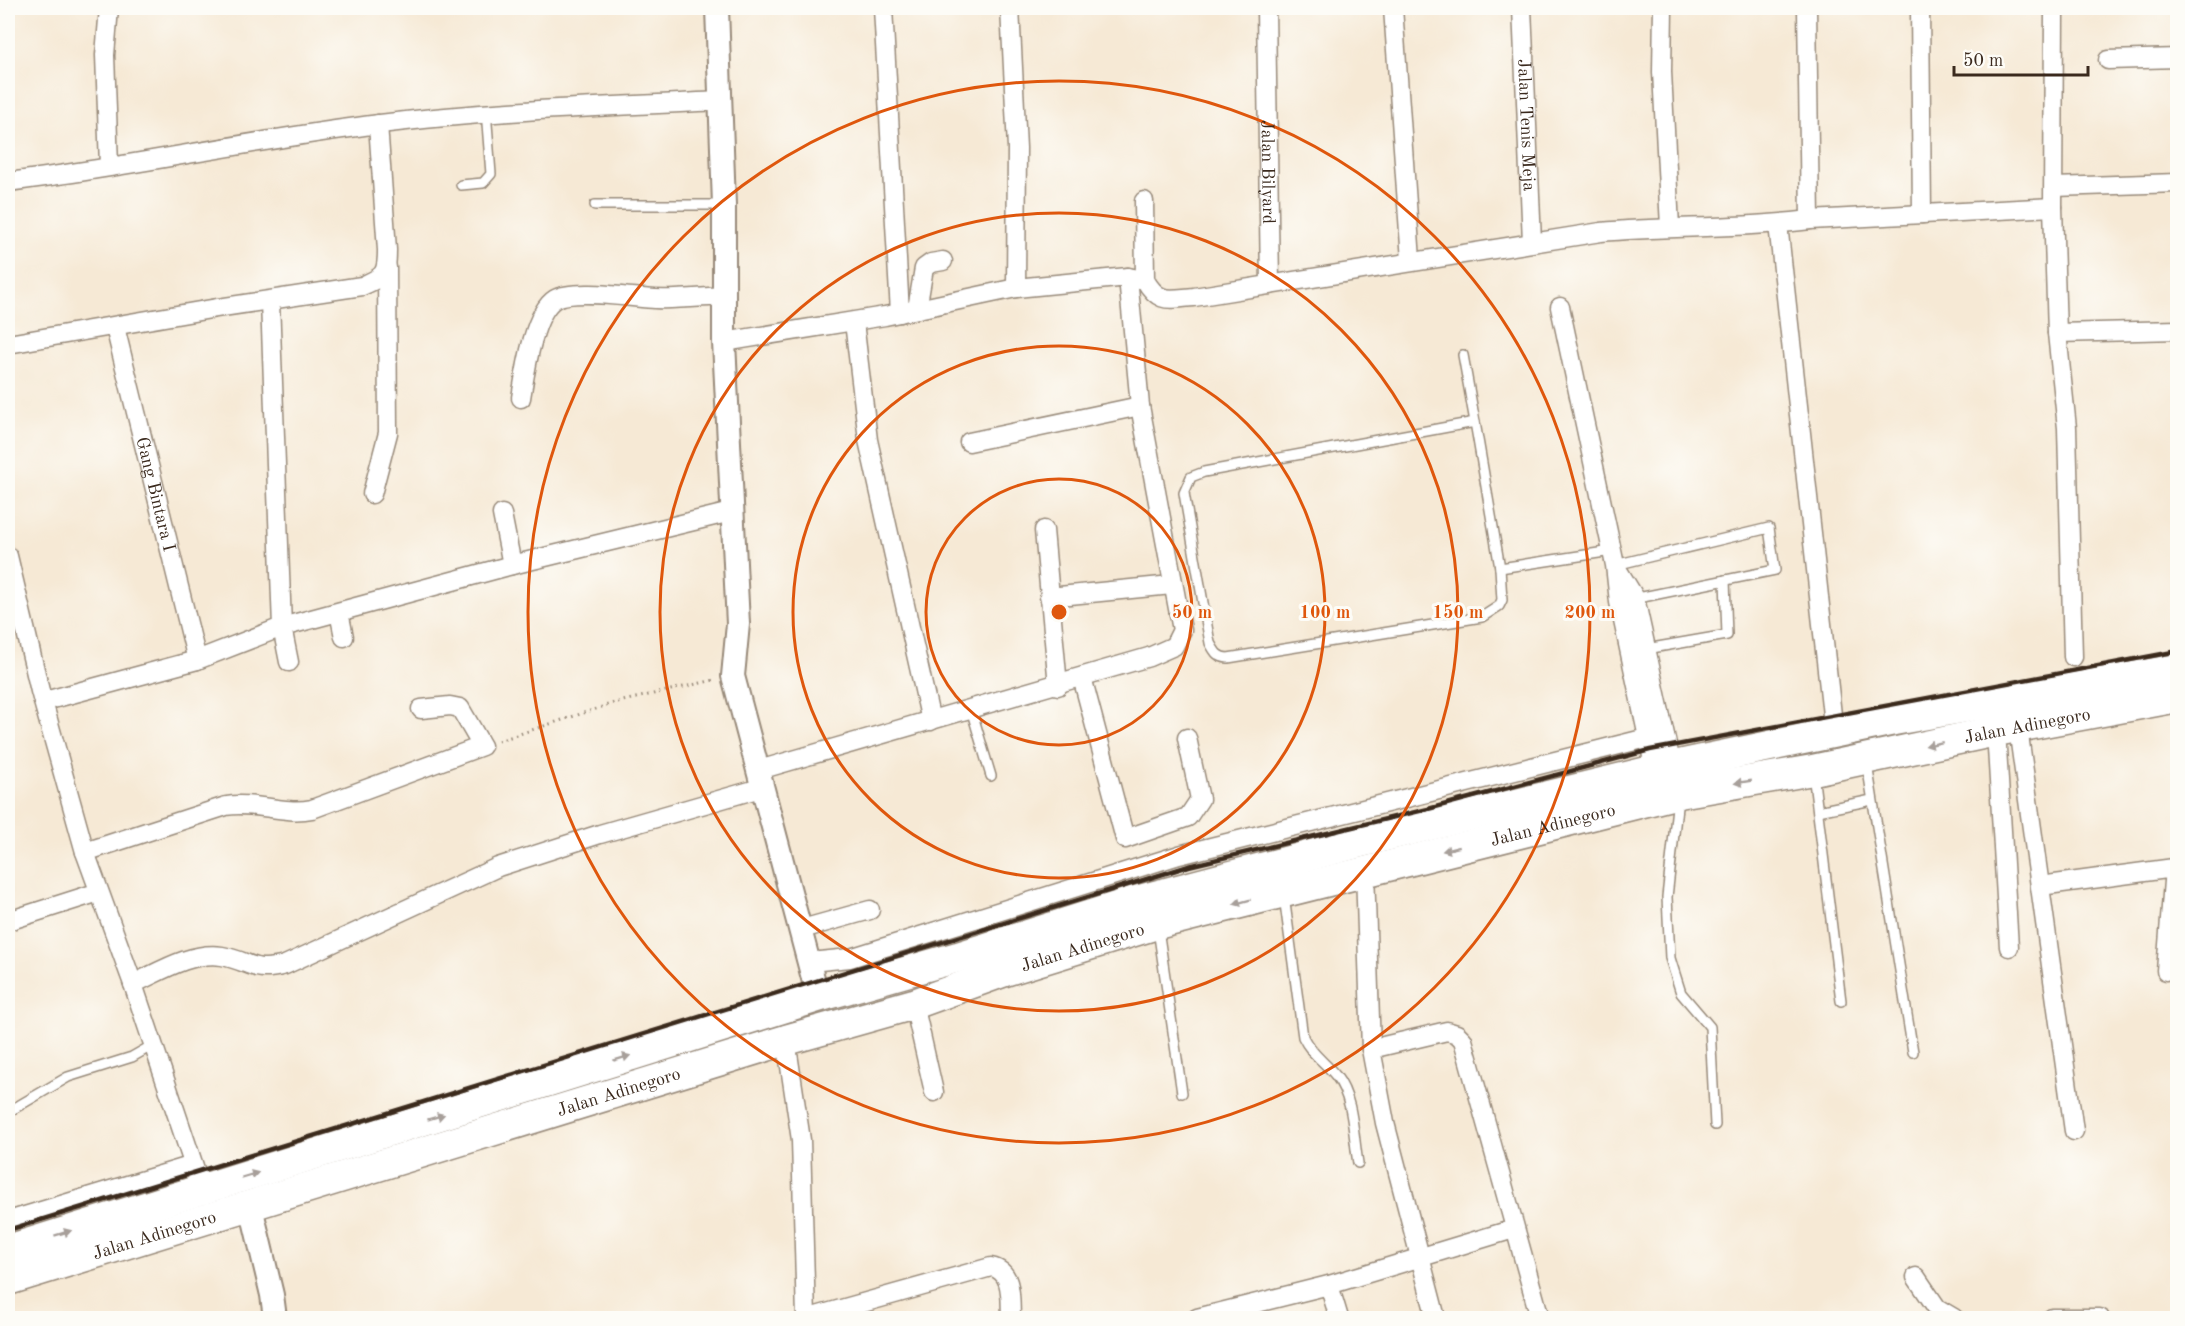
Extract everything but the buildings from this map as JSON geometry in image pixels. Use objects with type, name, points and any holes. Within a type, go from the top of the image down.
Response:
[{"type":"highway","points":[[13,1255],[197,1178],[958,957],[1132,902],[1361,842],[1668,776],[1831,734],[2044,692],[2103,696],[2178,669]]},
{"type":"highway","points":[[2044,692],[2055,702],[2057,711],[2053,720]]},
{"type":"highway","name":"Jalan Adinegoro","points":[[13,1255],[251,1206],[786,1040],[914,1004],[1008,970],[1157,924],[1365,871],[1668,776],[1813,770],[2053,720],[2103,696],[2178,698]]},
{"type":"street","points":[[109,8],[105,55],[109,166]]},
{"type":"street","points":[[717,8],[724,206],[724,342],[738,624],[733,676],[820,996]]},
{"type":"street","points":[[883,8],[909,311]]},
{"type":"street","points":[[1010,8],[1017,148],[1016,288]]},
{"type":"street","name":"Jalan Bilyard","points":[[1266,8],[1270,285]]},
{"type":"street","points":[[1393,8],[1411,260]]},
{"type":"street","name":"Jalan Tenis Meja","points":[[1522,8],[1532,242]]},
{"type":"street","points":[[1663,8],[1662,72],[1670,226]]},
{"type":"street","points":[[1807,8],[1810,220]]},
{"type":"street","points":[[1920,8],[1922,214]]},
{"type":"street","points":[[2054,8],[2053,207],[2057,333],[2067,428],[2073,657]]},
{"type":"street","points":[[2108,60],[2178,58]]},
{"type":"street","points":[[8,182],[224,146],[486,111],[720,101]]},
{"type":"street","points":[[372,494],[388,433],[387,267],[378,124]]},
{"type":"street","points":[[2054,187],[2178,183]]},
{"type":"street","points":[[134,984],[182,962],[201,957],[223,956],[257,969],[285,965],[498,867],[931,721],[1058,686],[1149,657],[1174,646],[1182,630],[1140,406],[1136,279],[1144,201]]},
{"type":"street","points":[[724,342],[854,322],[1016,288],[1136,279],[1162,299],[1194,297],[1411,260],[1532,242],[1670,226],[1778,224],[1810,220],[2053,207]]},
{"type":"street","points":[[1778,224],[1833,716],[1831,734]]},
{"type":"street","points":[[909,311],[924,268],[931,263],[943,261]]},
{"type":"street","points":[[8,344],[362,286],[381,278],[387,267]]},
{"type":"street","points":[[521,398],[530,354],[542,316],[555,299],[567,296],[619,295],[657,299],[724,296]]},
{"type":"street","points":[[270,301],[282,627],[289,662]]},
{"type":"street","points":[[1560,306],[1613,558],[1646,649],[1647,738],[1668,776]]},
{"type":"street","points":[[854,322],[868,440],[931,721]]},
{"type":"street","name":"Gang Bintara I","points":[[115,327],[197,660]]},
{"type":"street","points":[[2057,333],[2178,330]]},
{"type":"street","points":[[969,442],[1140,406]]},
{"type":"street","points":[[45,701],[197,660],[282,627],[512,565],[731,512]]},
{"type":"street","points":[[502,514],[512,565]]},
{"type":"street","points":[[1044,530],[1058,686]]},
{"type":"street","points":[[8,556],[11,585],[85,852],[134,984],[197,1178]]},
{"type":"street","points":[[1049,597],[1172,585]]},
{"type":"street","points":[[1627,600],[1648,700],[1668,776]]},
{"type":"street","points":[[339,612],[344,637]]},
{"type":"street","points":[[1082,677],[1125,839],[1188,817],[1193,812],[1200,799],[1187,738]]},
{"type":"street","points":[[85,852],[226,806],[245,804],[299,811],[312,809],[482,746],[460,708],[450,706],[421,709]]},
{"type":"street","points":[[2007,729],[2040,886],[2074,1131]]},
{"type":"street","points":[[2007,729],[2009,947]]},
{"type":"street","points":[[810,962],[850,958],[1179,855],[1647,738]]},
{"type":"street","points":[[2040,886],[2174,868],[2166,971]]},
{"type":"street","points":[[1365,871],[1371,1049],[1385,1124],[1436,1318]]},
{"type":"street","points":[[8,921],[99,892]]},
{"type":"street","points":[[802,929],[870,910]]},
{"type":"street","points":[[914,1004],[934,1092]]},
{"type":"street","points":[[1371,1049],[1447,1031],[1457,1034],[1463,1040],[1540,1318]]},
{"type":"street","points":[[786,1040],[801,1140],[807,1318],[991,1267],[1003,1272],[1008,1279],[1011,1318]]},
{"type":"street","points":[[251,1206],[272,1295],[275,1318]]},
{"type":"street","points":[[1197,1318],[1329,1285],[1418,1256],[1514,1229]]},
{"type":"street","points":[[1916,1277],[1937,1308],[1954,1318]]},
{"type":"street","points":[[1329,1285],[1339,1318]]},
{"type":"street","points":[[2052,1318],[2100,1318]]},
{"type":"lane","points":[[461,185],[483,183],[491,174],[486,111]]},
{"type":"lane","points":[[595,205],[724,206]]},
{"type":"lane","points":[[1463,355],[1475,422],[1500,568],[1502,600],[1492,611],[1482,617],[1228,658],[1220,657],[1210,643],[1184,494],[1191,477],[1204,472],[1475,422]]},
{"type":"lane","points":[[1500,568],[1613,558],[1769,528],[1775,570],[1627,600]]},
{"type":"lane","points":[[1646,649],[1727,635],[1725,580]]},
{"type":"lane","points":[[971,709],[991,776]]},
{"type":"lane","points":[[1866,759],[1913,1052]]},
{"type":"lane","points":[[1813,770],[1841,1001]]},
{"type":"lane","points":[[1668,776],[1667,897],[1670,958],[1681,993],[1710,1027],[1715,1125]]},
{"type":"lane","points":[[1818,812],[1872,800]]},
{"type":"lane","points":[[1283,891],[1303,1037],[1308,1048],[1342,1085],[1347,1099],[1358,1163]]},
{"type":"lane","points":[[1157,924],[1182,1093]]},
{"type":"lane","points":[[8,1112],[68,1077],[132,1057],[153,1045]]},
{"type":"path","points":[[482,746],[614,703],[733,676]]},
{"type":"railway","points":[[8,1230],[1189,866],[1428,809],[1650,750],[2178,651]]}]
